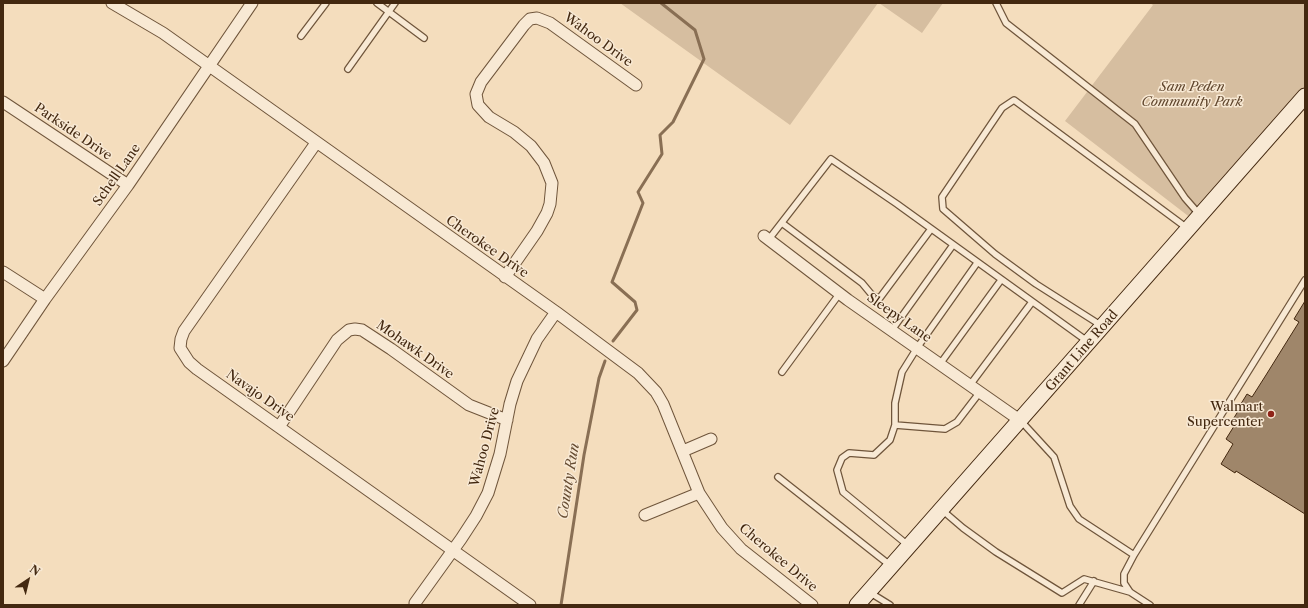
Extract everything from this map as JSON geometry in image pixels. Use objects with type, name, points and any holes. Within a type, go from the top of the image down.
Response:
[{"type":"main road","name":"Grant Line Road","points":[[857,605],[1021,421],[1305,96]]},
{"type":"street","name":"Cherokee Drive","points":[[112,3],[163,33],[627,364],[656,392],[666,410],[699,493],[722,528],[741,549],[812,605]]},
{"type":"street","name":"Schell Lane","points":[[3,361],[128,185],[252,3]]},
{"type":"street","name":"Wahoo Drive","points":[[506,277],[537,231],[547,213],[550,204],[552,183],[544,163],[530,146],[514,132],[489,117],[478,105],[476,94],[481,82],[524,24],[530,19],[537,18],[550,23],[636,85]]},
{"type":"street","name":"Parkside Drive","points":[[3,102],[128,185]]},
{"type":"street","name":"Navajo Drive","points":[[316,143],[184,331],[180,348],[189,362],[530,605]]},
{"type":"street","name":"Sleepy Lane","points":[[766,237],[840,294],[1021,421]]},
{"type":"street","points":[[3,272],[45,300]]},
{"type":"street","name":"Wahoo Drive","points":[[415,603],[476,516],[488,493],[500,454],[507,420],[518,381],[527,358],[556,312]]},
{"type":"street","name":"Mohawk Drive","points":[[279,426],[337,340],[349,330],[355,329],[362,330],[391,349],[469,404],[507,420]]},
{"type":"street","points":[[683,451],[711,439]]},
{"type":"street","points":[[645,516],[699,493]]},
{"type":"lane","points":[[301,36],[326,3]]},
{"type":"lane","points":[[377,3],[424,38]]},
{"type":"lane","points":[[348,69],[395,3]]},
{"type":"lane","points":[[996,3],[1006,23],[1135,124],[1185,198],[1201,216]]},
{"type":"lane","points":[[1103,327],[1036,284],[995,254],[943,209],[942,197],[1002,108],[1014,100],[1189,229]]},
{"type":"lane","points":[[766,237],[782,223],[831,159],[1089,342]]},
{"type":"lane","points":[[782,223],[862,283],[872,295],[879,300],[931,229]]},
{"type":"lane","points":[[892,330],[953,245]]},
{"type":"lane","points":[[909,546],[843,492],[837,470],[842,458],[849,453],[874,455],[890,440],[895,425],[895,403],[902,372],[917,348],[977,263]]},
{"type":"lane","points":[[940,364],[1001,280]]},
{"type":"lane","points":[[1130,592],[1124,583],[1124,574],[1134,555],[1305,280]]},
{"type":"lane","points":[[782,372],[840,294]]},
{"type":"lane","points":[[895,425],[945,429],[956,422],[975,389],[1032,302]]},
{"type":"lane","points":[[1021,421],[1054,457],[1070,506],[1080,519],[1134,555]]},
{"type":"lane","points":[[778,478],[891,566]]},
{"type":"lane","points":[[941,510],[996,552],[1062,592],[1084,579],[1130,592],[1150,605]]},
{"type":"lane","points":[[1079,605],[1094,581]]},
{"type":"lane","points":[[868,592],[890,605]]},
{"type":"green space","points":[[620,3],[878,3],[790,125]]},
{"type":"green space","points":[[879,3],[943,3],[922,33]]},
{"type":"green space","name":"Sam Peden Community Park","points":[[1150,3],[1305,3],[1305,91],[1196,222],[1065,121],[1153,5]]},
{"type":"building","name":"Walmart Supercenter","points":[[1305,301],[1305,514],[1236,471],[1235,473],[1221,464],[1233,444],[1226,439],[1236,423],[1232,421],[1240,408],[1239,407],[1247,394],[1252,397],[1299,322],[1294,319]]},
{"type":"waterway","name":"County Run","points":[[613,341],[637,310],[635,302],[612,282],[643,203],[638,192],[662,154],[660,135],[673,122],[704,59],[695,30],[661,3]]},
{"type":"waterway","name":"County Run","points":[[561,605],[584,455],[599,378],[605,361]]},
{"type":"place","name":"Walmart Supercenter","points":[[1271,414]]}]
